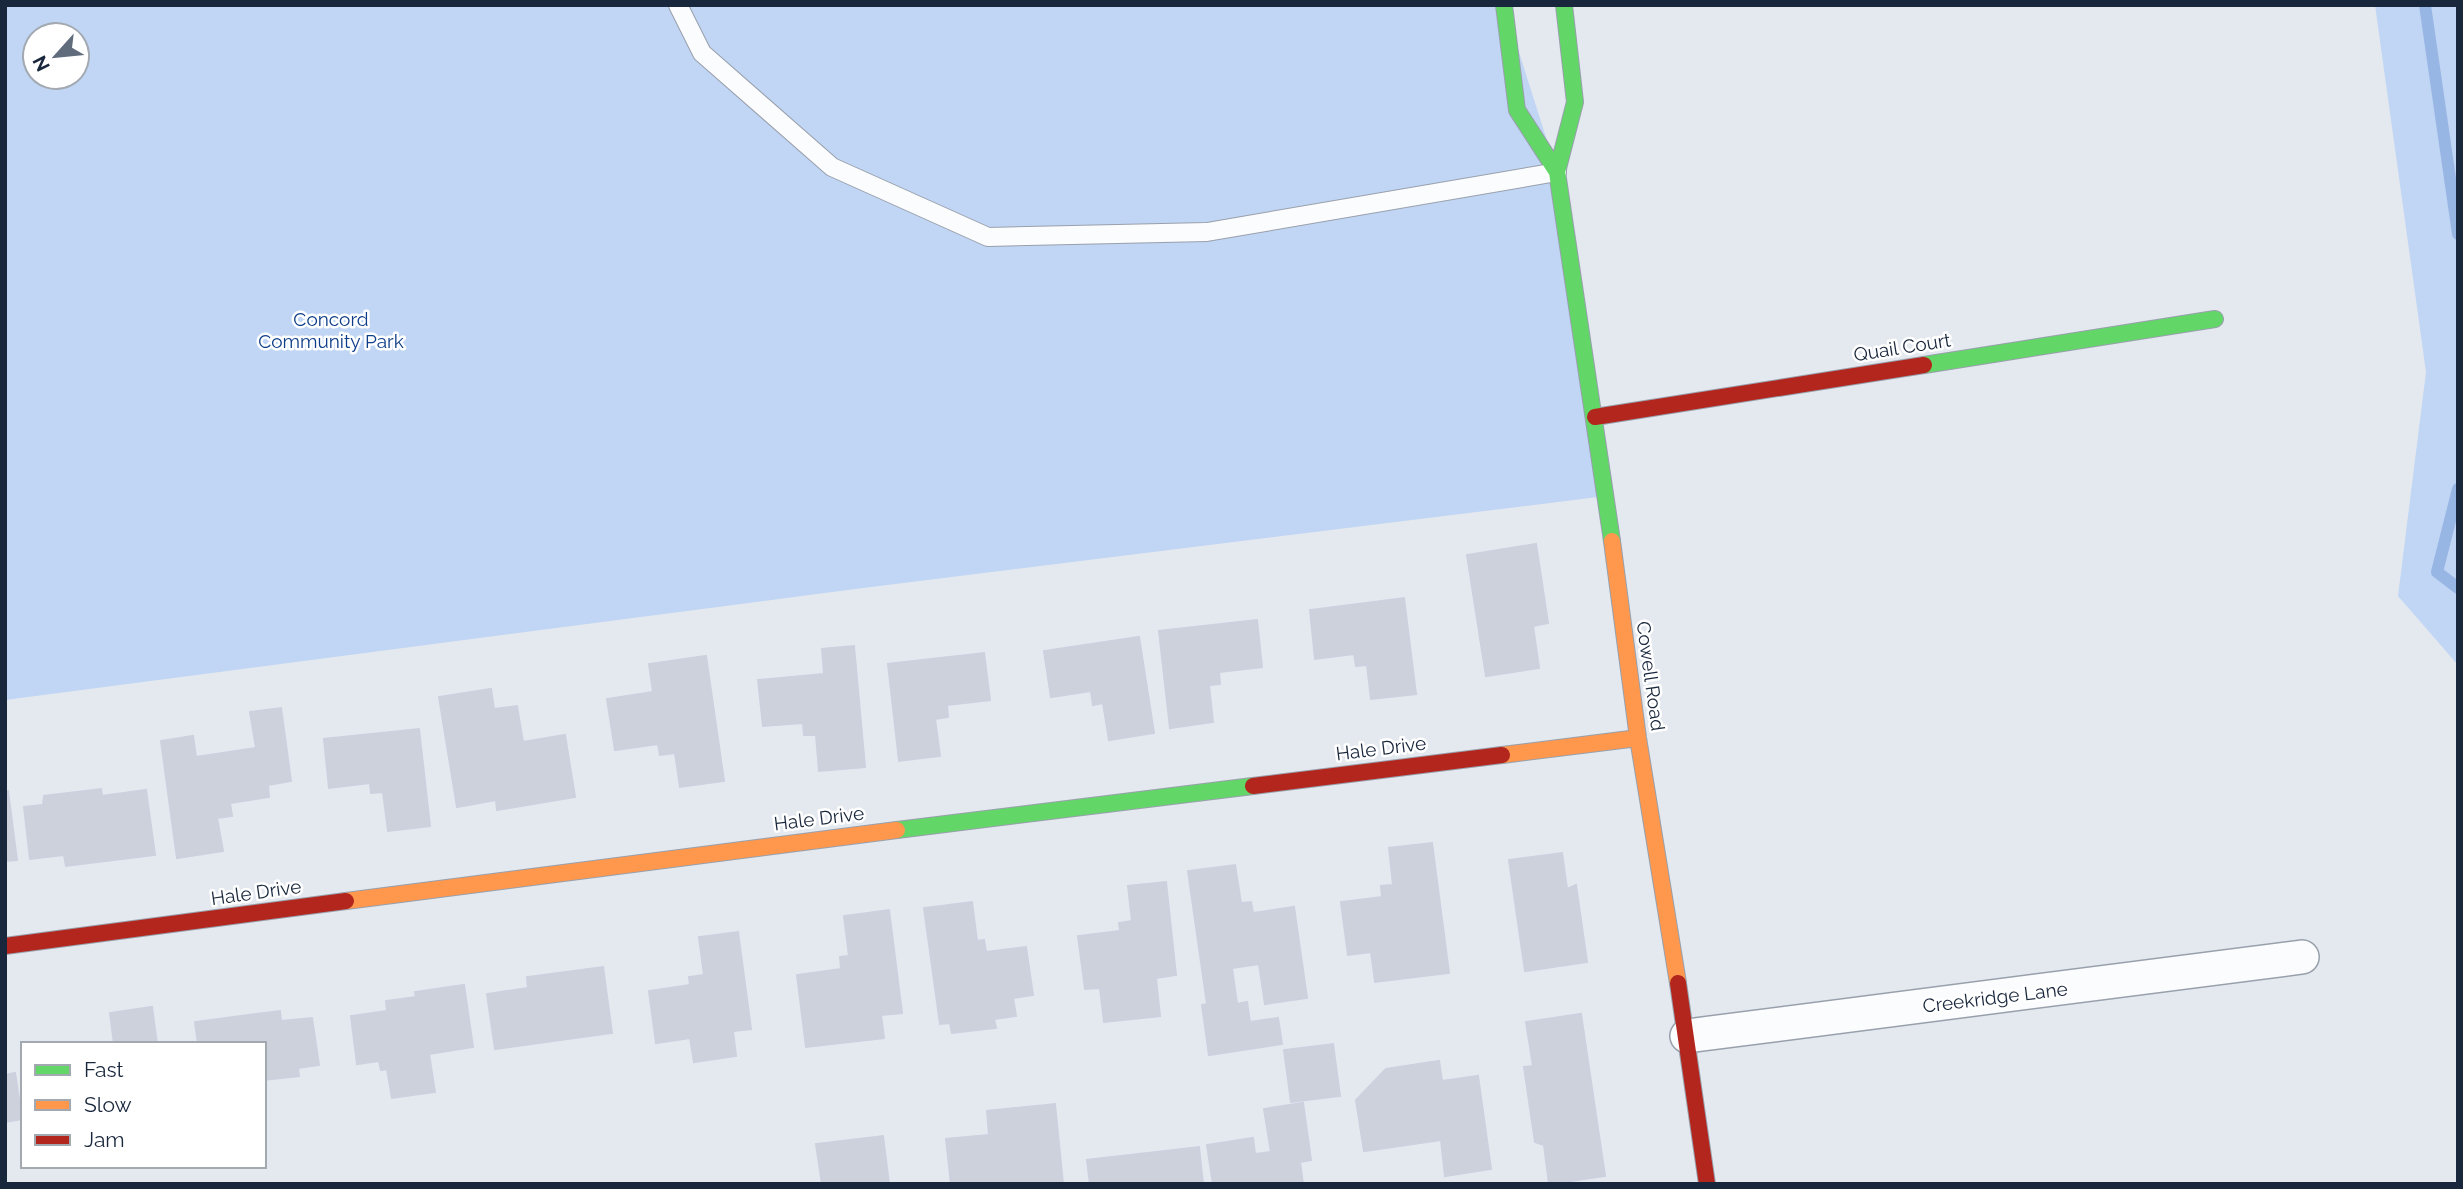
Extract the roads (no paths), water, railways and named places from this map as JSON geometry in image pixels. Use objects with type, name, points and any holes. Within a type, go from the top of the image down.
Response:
[{"type":"street","name":"Cowell Road","points":[[1504,5],[1517,110],[1557,172]]},
{"type":"street","name":"Cowell Road","points":[[1564,5],[1575,102],[1557,172],[1595,417],[1638,738],[1687,1036],[1707,1184]]},
{"type":"street","name":"Quail Court","points":[[1595,417],[2215,319]]},
{"type":"street","name":"Hale Drive","points":[[5,946],[725,851],[1638,738]]},
{"type":"street","name":"Creekridge Lane","points":[[1687,1036],[2302,957]]},
{"type":"lane","points":[[678,5],[702,53],[832,167],[988,237],[1207,232],[1557,172]]},
{"type":"waterway","points":[[2425,5],[2458,234]]},
{"type":"waterway","points":[[2458,489],[2437,572],[2458,588]]},
{"type":"park label","name":"Concord Community Park","points":[[331,330]]}]
